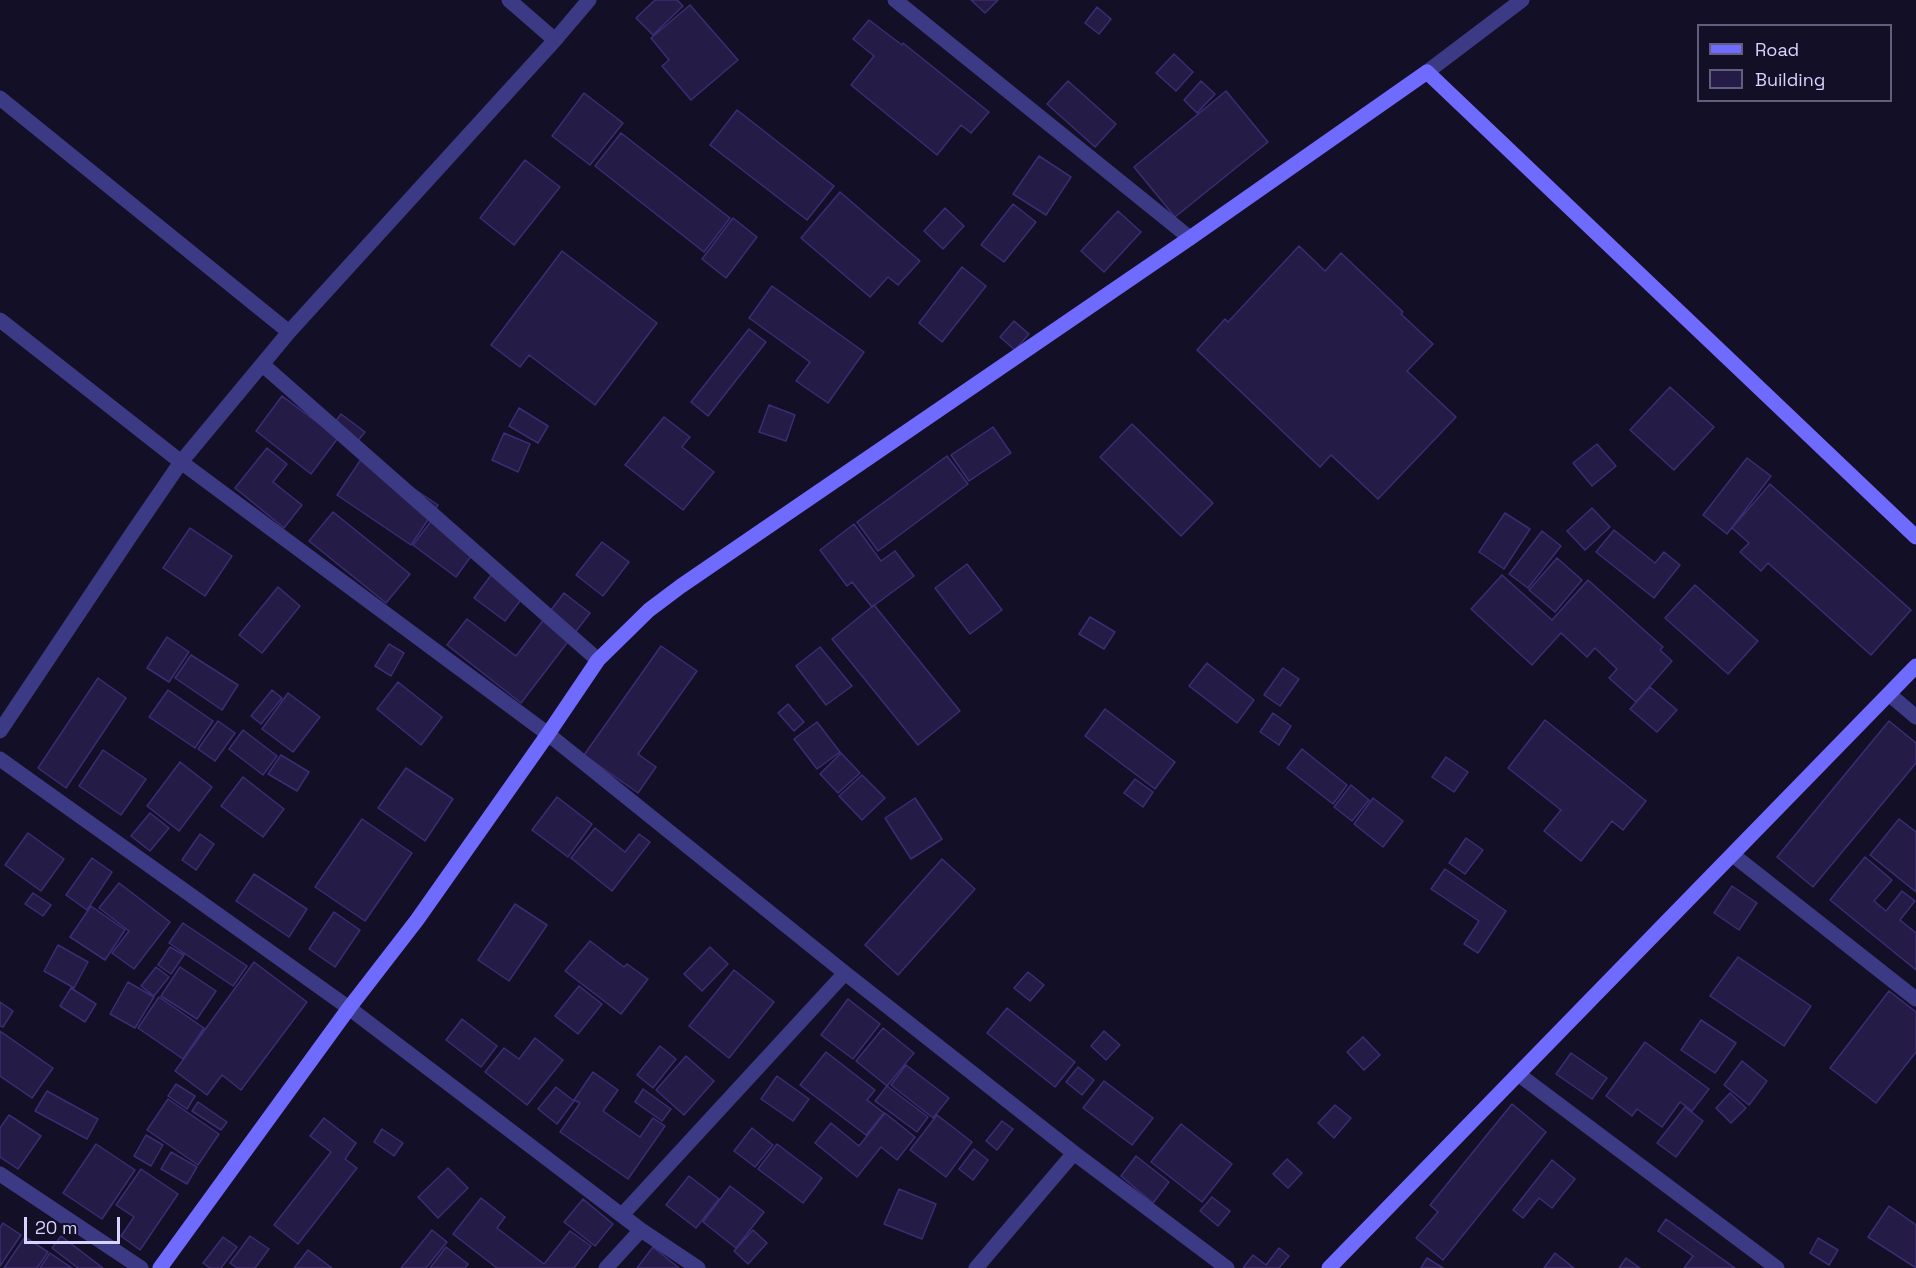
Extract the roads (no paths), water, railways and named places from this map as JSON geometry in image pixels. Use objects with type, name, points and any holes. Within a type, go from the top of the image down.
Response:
[{"type":"main road","points":[[160,1268],[349,1008],[417,920],[598,660],[649,609],[1190,238],[1427,72],[1916,537]]},
{"type":"main road","points":[[1329,1268],[1916,666]]},
{"type":"street","points":[[509,0],[555,40]]},
{"type":"street","points":[[0,731],[130,535],[182,462],[289,332],[589,0]]},
{"type":"street","points":[[895,0],[1190,238]]},
{"type":"street","points":[[1427,72],[1522,0]]},
{"type":"street","points":[[0,98],[289,332]]},
{"type":"street","points":[[0,320],[182,462],[548,734],[845,973],[1074,1153],[1227,1268]]},
{"type":"street","points":[[263,365],[598,660]]},
{"type":"street","points":[[1889,694],[1916,717]]},
{"type":"street","points":[[0,759],[349,1008],[640,1230],[698,1268]]},
{"type":"street","points":[[1732,855],[1916,999]]},
{"type":"street","points":[[622,1215],[845,973]]},
{"type":"street","points":[[1518,1074],[1777,1268]]},
{"type":"street","points":[[976,1268],[1074,1153]]},
{"type":"street","points":[[0,1174],[141,1268]]},
{"type":"street","points":[[606,1268],[640,1230]]}]
